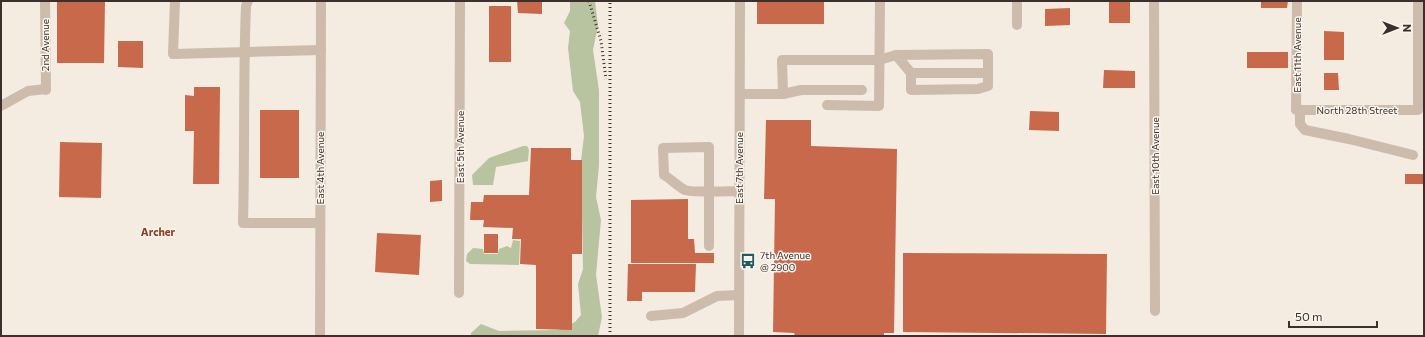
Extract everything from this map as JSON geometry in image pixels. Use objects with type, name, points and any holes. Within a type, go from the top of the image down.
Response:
[{"type":"street","name":"2nd Avenue","points":[[1,106],[28,91],[46,90],[45,1]]},
{"type":"street","points":[[175,1],[173,54],[321,50]]},
{"type":"street","points":[[248,1],[246,6],[244,52],[245,157],[243,223],[320,223]]},
{"type":"street","name":"East 4th Avenue","points":[[320,336],[321,1]]},
{"type":"street","name":"East 5th Avenue","points":[[459,293],[460,1]]},
{"type":"street","name":"East 7th Avenue","points":[[739,336],[740,1]]},
{"type":"street","points":[[827,105],[879,106],[880,1]]},
{"type":"street","points":[[1017,1],[1017,25]]},
{"type":"street","name":"East 10th Avenue","points":[[1154,1],[1155,311]]},
{"type":"street","name":"East 11th Avenue","points":[[1297,1],[1298,110],[1300,124],[1305,130],[1350,139],[1413,155]]},
{"type":"street","name":"North 28th Street","points":[[1298,110],[1418,110],[1418,1]]},
{"type":"street","points":[[783,94],[782,60],[879,60],[896,55],[988,54],[988,86],[978,89],[911,90],[911,73],[896,55]]},
{"type":"street","points":[[911,73],[988,73]]},
{"type":"street","points":[[740,94],[783,94],[801,90],[862,90]]},
{"type":"street","points":[[709,246],[709,191],[709,148],[663,148],[664,175],[686,191],[709,191],[739,191]]},
{"type":"street","points":[[651,316],[683,313],[717,296],[739,295]]},
{"type":"green space","points":[[570,1],[595,1],[598,26],[593,50],[599,90],[599,165],[596,197],[601,220],[596,275],[602,317],[598,336],[471,336],[471,333],[481,324],[499,331],[558,330],[575,322],[581,315],[578,284],[583,269],[581,161],[584,136],[580,102],[573,91],[568,48],[570,31],[564,23],[570,11]]},
{"type":"green space","points":[[523,146],[527,146],[529,150],[528,161],[496,167],[493,185],[473,185],[472,175],[489,158]]},
{"type":"green space","points":[[513,240],[520,241],[519,265],[470,264],[466,261],[467,254],[473,248],[483,249],[484,254],[498,254],[499,249],[507,246],[511,248]]},
{"type":"building","points":[[57,1],[105,1],[104,63],[57,63]]},
{"type":"building","points":[[517,1],[542,1],[542,14],[518,13]]},
{"type":"building","points":[[757,1],[824,1],[824,24],[757,24]]},
{"type":"building","points":[[1109,1],[1130,1],[1130,23],[1109,23]]},
{"type":"building","points":[[1261,1],[1288,1],[1287,8],[1261,8]]},
{"type":"building","points":[[489,6],[511,6],[511,62],[489,62]]},
{"type":"building","points":[[1070,8],[1070,25],[1045,26],[1045,9]]},
{"type":"building","points":[[1324,31],[1344,32],[1344,60],[1324,60]]},
{"type":"building","points":[[118,41],[143,41],[143,68],[118,67]]},
{"type":"building","points":[[1247,52],[1288,52],[1288,68],[1247,68]]},
{"type":"building","points":[[1104,70],[1135,71],[1135,88],[1103,88]]},
{"type":"building","points":[[1324,73],[1338,73],[1339,90],[1324,90]]},
{"type":"building","points":[[194,87],[220,87],[219,184],[193,184],[194,131],[185,131],[185,95],[194,96]]},
{"type":"building","points":[[260,110],[299,110],[299,178],[260,178]]},
{"type":"building","points":[[1030,111],[1059,112],[1059,131],[1029,130]]},
{"type":"building","points":[[766,120],[811,120],[811,146],[897,149],[894,333],[884,333],[884,336],[795,336],[794,333],[773,332],[775,199],[764,199]]},
{"type":"building","points":[[60,142],[102,143],[101,198],[59,197]]},
{"type":"building","points":[[531,148],[571,148],[571,160],[582,160],[582,254],[572,254],[572,330],[536,329],[536,265],[520,264],[521,239],[512,239],[513,228],[483,227],[484,220],[470,220],[471,202],[483,202],[484,195],[529,195]]},
{"type":"building","points":[[1405,174],[1424,174],[1424,184],[1405,184]]},
{"type":"building","points":[[442,180],[442,201],[430,202],[430,181]]},
{"type":"building","points":[[688,199],[688,239],[694,239],[695,253],[714,253],[714,263],[631,263],[631,200]]},
{"type":"building","points":[[377,233],[421,235],[419,275],[375,272]]},
{"type":"building","points":[[484,234],[498,234],[498,253],[484,253]]},
{"type":"building","points":[[903,253],[1107,254],[1106,334],[903,332]]},
{"type":"building","points":[[628,264],[696,264],[695,292],[642,292],[642,301],[627,301]]},
{"type":"railway","points":[[589,1],[601,41],[606,79]]},
{"type":"railway","points":[[610,1],[610,336]]},
{"type":"place","name":"7th Avenue @ 2900","points":[[748,261]]},
{"type":"district","name":"Archer","points":[[158,231]]}]
